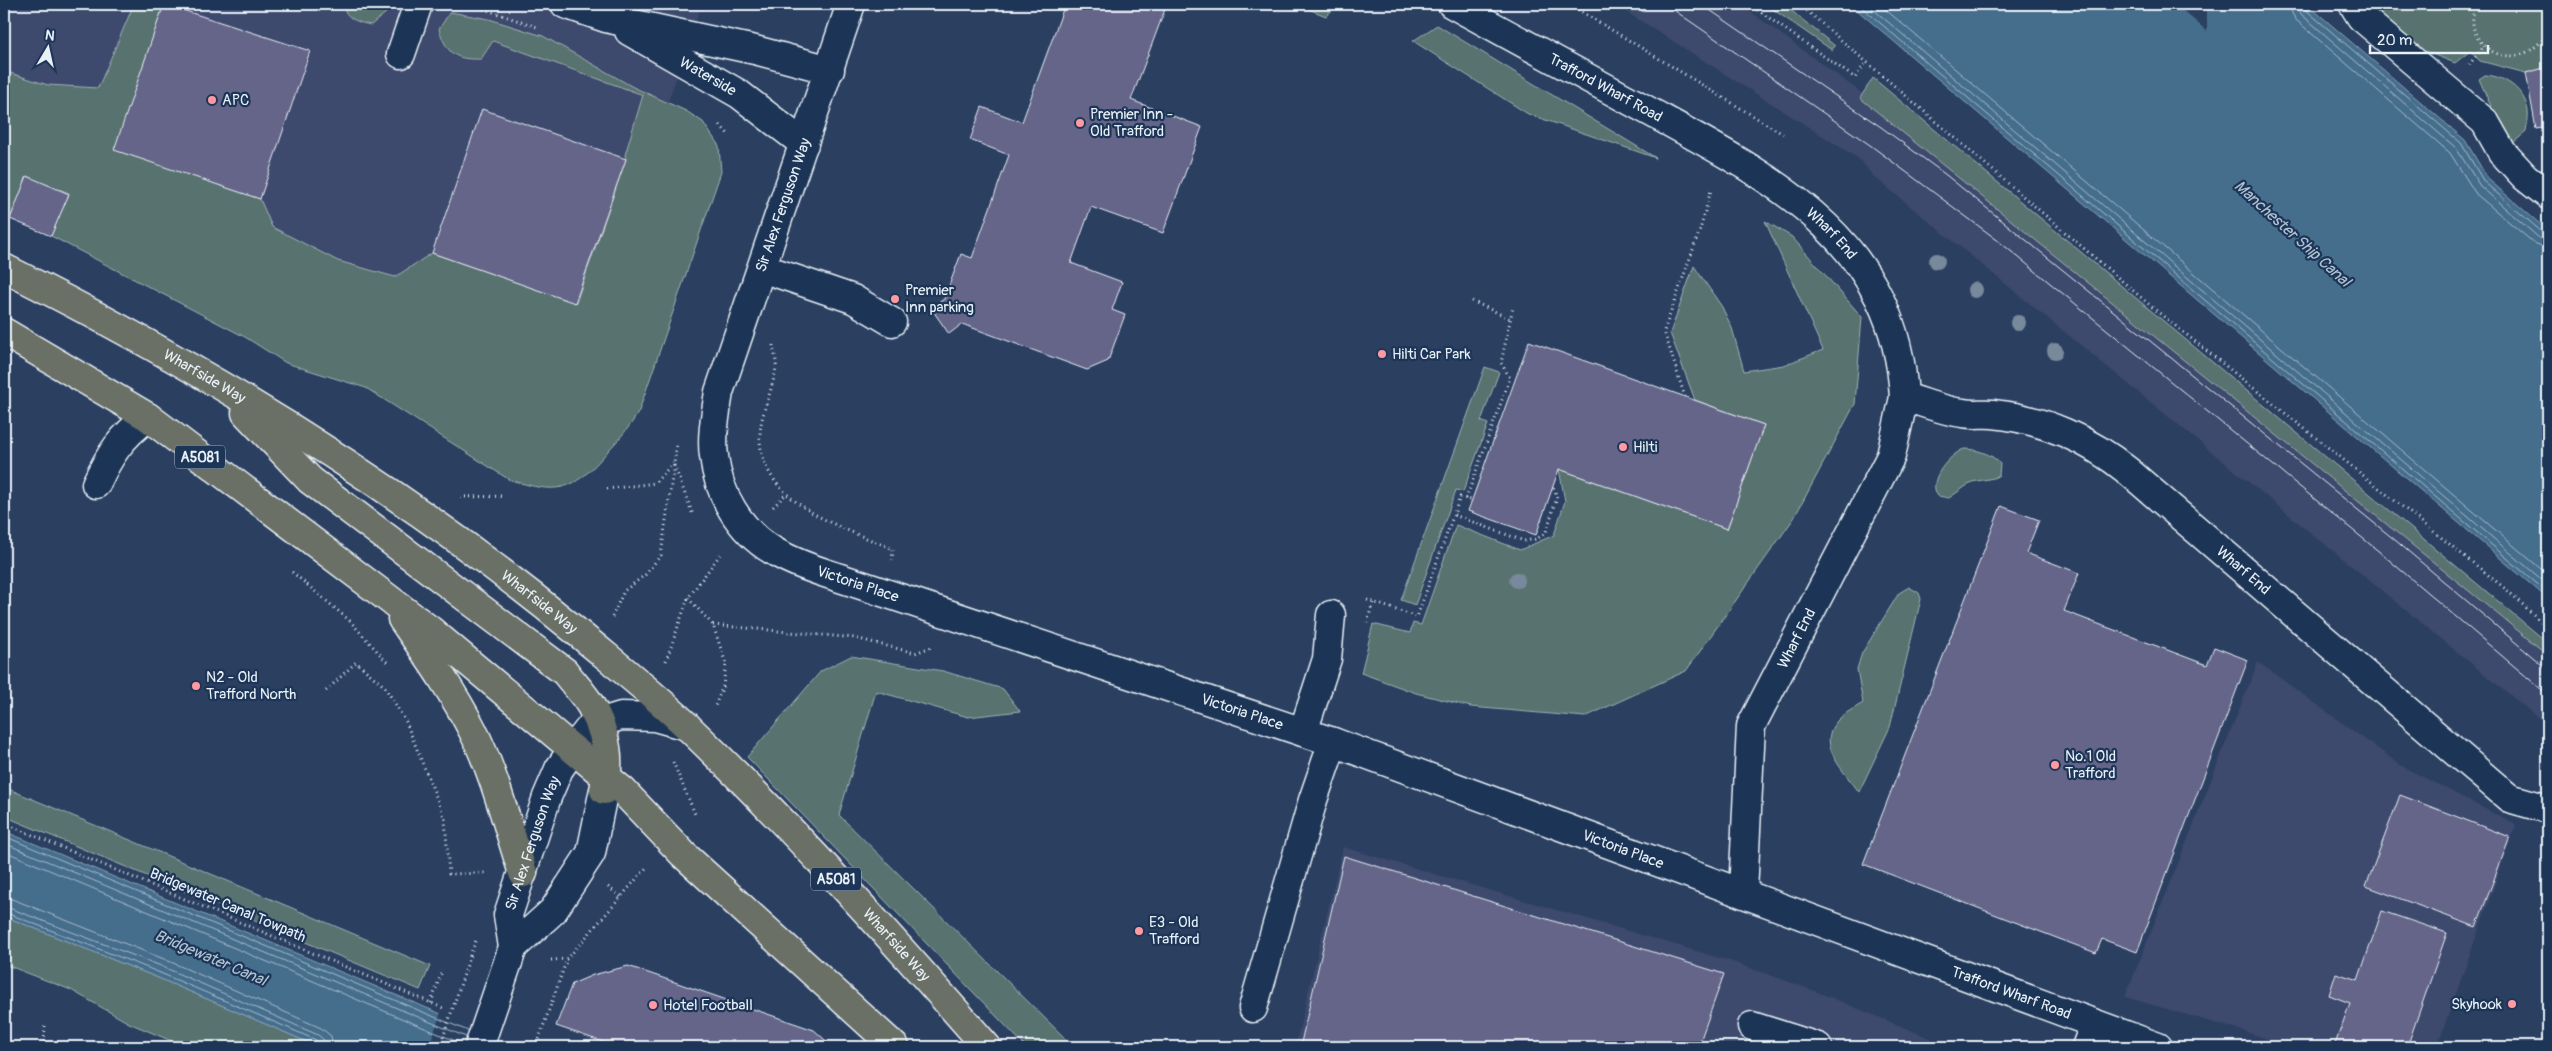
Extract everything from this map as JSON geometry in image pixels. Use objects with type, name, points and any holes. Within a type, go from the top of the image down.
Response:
[{"type":"highway","name":"Wharfside Way","points":[[4,268],[217,383],[373,481],[517,582],[691,730],[806,846],[983,1042]]},
{"type":"highway","name":"A5081","points":[[4,332],[148,417],[430,630],[573,749],[605,786],[669,841],[894,1047]]},
{"type":"highway","points":[[217,383],[310,480],[565,672],[591,706],[608,749],[605,786]]},
{"type":"highway","points":[[386,598],[434,664],[472,730],[492,776],[523,873]]},
{"type":"street","points":[[401,54],[418,4]]},
{"type":"street","name":"Waterside","points":[[565,4],[606,18],[755,50],[830,70]]},
{"type":"street","name":"Sir Alex Ferguson Way","points":[[717,407],[724,376],[851,4]]},
{"type":"street","name":"Trafford Wharf Road","points":[[1452,4],[1759,173]]},
{"type":"street","points":[[2353,4],[2361,17],[2485,122],[2502,152],[2525,177],[2548,195]]},
{"type":"street","name":"Waterside","points":[[606,18],[739,94],[804,144]]},
{"type":"street","name":"Wharf End","points":[[1743,893],[1752,726],[1891,456],[1904,397],[1897,343],[1876,291],[1832,231],[1800,202],[1759,173]]},
{"type":"street","points":[[762,268],[853,299],[892,322]]},
{"type":"street","name":"Wharf End","points":[[1904,397],[1962,413],[1993,414],[2040,424],[2068,434],[2106,454],[2509,798],[2548,809]]},
{"type":"street","name":"Victoria Place","points":[[717,407],[713,456],[720,487],[729,506],[747,530],[772,550],[810,568],[862,587],[1333,742],[1864,937]]},
{"type":"street","points":[[96,484],[110,455],[126,434],[148,417]]},
{"type":"street","points":[[1303,732],[1327,659],[1331,615]]},
{"type":"street","name":"Sir Alex Ferguson Way","points":[[510,955],[508,915],[547,797],[559,769],[592,725],[620,716],[655,717],[691,730]]},
{"type":"street","points":[[1253,1008],[1313,800],[1333,742]]},
{"type":"street","name":"Sir Alex Ferguson Way","points":[[510,955],[553,911],[591,853],[605,786]]},
{"type":"street","name":"Trafford Wharf Road","points":[[1864,937],[2090,1036],[2158,1047]]},
{"type":"street","points":[[479,1047],[510,955]]},
{"type":"street","points":[[1752,1026],[1818,1047]]},
{"type":"path","points":[[469,4],[547,30]]},
{"type":"path","points":[[1568,4],[1783,134]]},
{"type":"path","points":[[1630,4],[1642,12],[1647,4]]},
{"type":"path","points":[[1748,4],[1855,78],[1867,61]]},
{"type":"path","points":[[1800,4],[2158,312],[2507,590],[2548,628]]},
{"type":"path","points":[[2476,4],[2473,23],[2477,35],[2484,46],[2495,53],[2508,56],[2521,55],[2533,51],[2542,42],[2548,31]]},
{"type":"path","points":[[2542,42],[2548,40]]},
{"type":"path","points":[[714,118],[730,136]]},
{"type":"path","points":[[1685,397],[1664,331],[1700,230],[1711,190]]},
{"type":"path","points":[[1472,301],[1511,319]]},
{"type":"path","points":[[1466,499],[1510,378],[1501,363],[1513,306]]},
{"type":"path","points":[[776,366],[760,435],[766,469],[786,494],[822,518],[893,549]]},
{"type":"path","points":[[608,489],[655,483],[673,462],[670,487]]},
{"type":"path","points":[[1454,515],[1524,541],[1537,538],[1546,532],[1557,498],[1553,486]]},
{"type":"path","points":[[1367,600],[1417,617],[1460,497],[1471,500]]},
{"type":"path","points":[[537,1044],[567,959],[669,841],[695,814],[672,762],[691,730],[715,706],[724,686],[726,664],[714,625],[688,598],[718,556],[747,530]]},
{"type":"path","points":[[290,571],[349,620],[393,669]]},
{"type":"path","points":[[714,625],[855,638],[915,653]]},
{"type":"path","points":[[326,691],[356,662],[385,688],[406,722],[445,819],[450,874],[485,873]]},
{"type":"path","name":"Bridgewater Canal Towpath","points":[[4,823],[443,1008]]},
{"type":"path","points":[[482,864],[485,881]]},
{"type":"path","points":[[440,1047],[476,938]]},
{"type":"path","points":[[510,955],[567,959]]},
{"type":"path","points":[[431,1003],[442,971]]},
{"type":"path","points":[[44,1047],[45,1024]]},
{"type":"path","points":[[532,1042],[545,1047]]},
{"type":"shaded area","points":[[4,4],[702,4],[668,102],[703,122],[719,146],[721,172],[639,411],[4,140]]},
{"type":"shaded area","points":[[1614,4],[1740,4],[1863,94],[1861,98],[2548,655],[2548,726],[1873,176],[1859,159]]},
{"type":"shaded area","points":[[2258,662],[2402,766],[2516,825],[2437,1047],[2290,1047],[2246,1032],[2125,997]]},
{"type":"shaded area","points":[[1343,847],[1730,961],[1815,991],[1952,1047],[1295,1047]]},
{"type":"green space","points":[[134,4],[164,4],[115,149],[260,199],[272,227],[338,261],[395,277],[432,253],[576,303],[626,159],[625,155],[643,95],[493,41],[481,59],[458,57],[449,50],[439,29],[450,12],[489,19],[543,36],[633,87],[686,111],[703,122],[719,146],[721,172],[639,411],[625,432],[585,475],[575,482],[553,488],[540,487],[508,479],[366,388],[286,363],[245,337],[51,236],[69,193],[27,177],[10,219],[4,216],[4,71],[48,85],[98,88]]},
{"type":"green space","points":[[343,4],[388,4],[387,12],[371,25],[357,21],[349,16]]},
{"type":"green space","points":[[1296,4],[1339,4],[1326,16]]},
{"type":"green space","points":[[1765,4],[1783,4],[1835,46],[1832,50]]},
{"type":"green space","points":[[2367,4],[2548,4],[2548,67],[2526,73],[2480,61],[2470,51],[2455,63],[2424,51],[2402,38]]},
{"type":"green space","points":[[1437,25],[1656,158],[1528,114],[1413,41]]},
{"type":"green space","points":[[2485,75],[2500,78],[2513,85],[2526,103],[2528,116],[2526,132],[2513,143],[2494,113],[2479,79]]},
{"type":"green space","points":[[1873,78],[2548,643],[2548,655],[1860,98]]},
{"type":"green space","points":[[1765,221],[1792,237],[1862,317],[1855,404],[1794,518],[1686,671],[1585,717],[1471,707],[1416,693],[1361,673],[1373,624],[1410,633],[1413,623],[1421,625],[1456,525],[1520,550],[1554,535],[1565,501],[1559,469],[1727,529],[1764,425],[1695,400],[1670,333],[1694,266],[1722,307],[1732,328],[1744,371],[1784,365],[1823,350]]},
{"type":"green space","points":[[1485,367],[1499,372],[1481,421],[1488,424],[1463,492],[1456,490],[1415,605],[1401,600]]},
{"type":"green space","points":[[1964,449],[1979,451],[1993,457],[2000,464],[1999,475],[1994,478],[1972,482],[1949,498],[1938,496],[1935,490],[1937,476],[1952,456]]},
{"type":"green space","points":[[1909,587],[1919,593],[1921,599],[1890,727],[1859,792],[1835,758],[1829,739],[1831,730],[1840,718],[1863,703],[1857,669],[1862,653],[1899,593]]},
{"type":"green space","points":[[851,656],[943,671],[1003,689],[1020,711],[968,717],[876,691],[839,815],[1074,1047],[1026,1047],[747,757],[821,671]]},
{"type":"green space","points":[[4,787],[430,966],[420,990],[4,816]]},
{"type":"green space","points":[[4,916],[156,977],[319,1047],[186,1047],[129,1023],[71,990],[4,964]]},
{"type":"water","name":"Manchester Ship Canal","points":[[1850,4],[2307,4],[2465,140],[2488,179],[2548,231],[2548,599]]},
{"type":"water","name":"Bridgewater Canal","points":[[4,831],[520,1047],[319,1047],[156,977],[4,916]]},
{"type":"pier","points":[[2175,4],[2207,4],[2207,31]]},
{"type":"pier","points":[[441,1012],[521,1045],[522,1047],[429,1047]]},
{"type":"building","name":"APC","points":[[164,4],[310,51],[260,199],[114,150]]},
{"type":"building","points":[[1065,4],[1167,4],[1131,100],[1202,127],[1163,233],[1091,207],[1071,263],[1122,282],[1112,310],[1125,315],[1108,361],[1087,370],[962,324],[949,334],[931,308],[944,299],[961,254],[972,258],[1009,155],[970,140],[982,107],[1022,122]]},
{"type":"building","points":[[2548,67],[2548,127],[2536,129],[2526,73]]},
{"type":"building","points":[[482,109],[626,159],[575,303],[432,253]]},
{"type":"building","points":[[27,176],[69,194],[51,236],[10,219]]},
{"type":"building","name":"Hilti","points":[[1529,341],[1764,425],[1727,529],[1559,469],[1536,535],[1468,511]]},
{"type":"building","name":"No.1 Old Trafford","points":[[2001,506],[2039,520],[2026,553],[2079,573],[2064,611],[2207,665],[2214,647],[2248,660],[2137,952],[2102,939],[2096,953],[1863,864]]},
{"type":"building","points":[[2400,795],[2510,837],[2476,927],[2366,886]]},
{"type":"building","points":[[1344,856],[1724,974],[1698,1047],[1300,1047]]},
{"type":"building","points":[[2382,911],[2447,933],[2407,1047],[2334,1047],[2350,1003],[2329,995],[2336,973],[2358,980]]},
{"type":"building","name":"Hotel Football","points":[[628,966],[814,1030],[833,1047],[618,1047],[556,1026],[572,984],[593,975]]},
{"type":"tram line","points":[[1665,4],[1870,145],[1996,239],[2382,554],[2548,695]]},
{"type":"tram line","points":[[1701,4],[1881,127],[1946,175],[2395,540],[2548,670]]},
{"type":"place","name":"APC","points":[[212,100]]},
{"type":"place","name":"Premier Inn - Old Trafford","points":[[1080,123]]},
{"type":"place","name":"Premier Inn parking","points":[[895,299]]},
{"type":"place","name":"Hilti Car Park","points":[[1382,354]]},
{"type":"place","name":"Hilti","points":[[1623,447]]},
{"type":"place","name":"N2 - Old Trafford North","points":[[196,686]]},
{"type":"place","name":"No.1 Old Trafford","points":[[2055,765]]},
{"type":"place","name":"E3 - Old Trafford","points":[[1139,931]]},
{"type":"place","name":"Skyhook","points":[[2512,1004]]},
{"type":"place","name":"Hotel Football","points":[[653,1005]]}]
